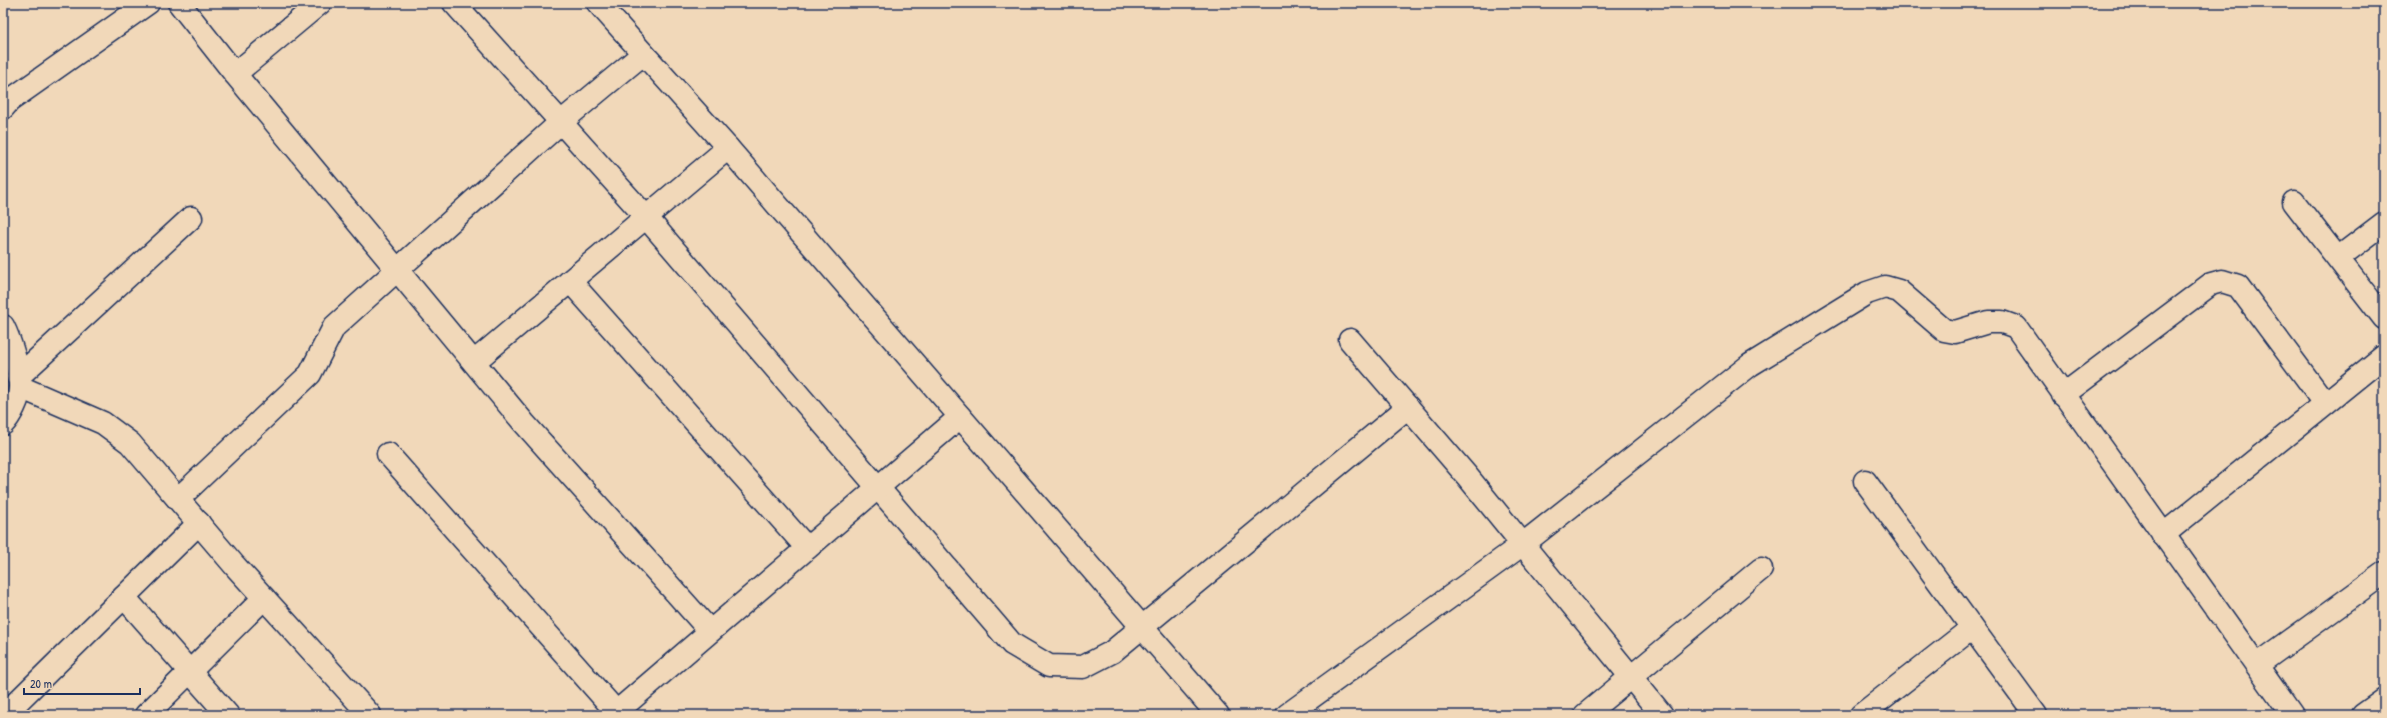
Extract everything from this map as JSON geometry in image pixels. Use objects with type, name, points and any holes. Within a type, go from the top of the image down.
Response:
[{"type":"street","points":[[5,101],[148,3]]},
{"type":"street","points":[[179,3],[235,74],[524,423],[710,631]]},
{"type":"street","points":[[235,74],[320,3]]},
{"type":"street","points":[[454,3],[646,217],[1012,644],[1049,666],[1083,667],[1112,652],[1142,629],[1408,407]]},
{"type":"street","points":[[598,3],[728,148],[1142,629],[1218,715]]},
{"type":"street","points":[[178,499],[300,386],[310,374],[334,327],[561,122],[643,54]]},
{"type":"street","points":[[474,362],[728,148]]},
{"type":"street","points":[[2294,202],[2384,318]]},
{"type":"street","points":[[19,382],[192,218]]},
{"type":"street","points":[[2338,258],[2384,223]]},
{"type":"street","points":[[570,281],[807,548]]},
{"type":"street","points":[[2063,395],[2211,284],[2222,281],[2238,286],[2325,403]]},
{"type":"street","points":[[1287,715],[1523,544],[1750,364],[1861,297],[1885,287],[1899,291],[1944,330],[1955,332],[1988,322],[2002,322],[2016,327],[2292,715]]},
{"type":"street","points":[[3,326],[19,382],[10,417],[3,424]]},
{"type":"street","points":[[1350,340],[1523,544],[1662,715]]},
{"type":"street","points":[[2163,535],[2384,356]]},
{"type":"street","points":[[19,382],[103,423],[130,443],[264,598],[370,715]]},
{"type":"street","points":[[388,454],[616,714],[710,631],[960,417]]},
{"type":"street","points":[[1865,481],[2036,715]]},
{"type":"street","points":[[4,715],[199,523]]},
{"type":"street","points":[[1585,715],[1761,569]]},
{"type":"street","points":[[2257,665],[2384,573]]},
{"type":"street","points":[[124,597],[228,715]]},
{"type":"street","points":[[146,715],[264,598]]},
{"type":"street","points":[[1861,715],[1972,628]]},
{"type":"street","points":[[2363,715],[2384,700]]}]
